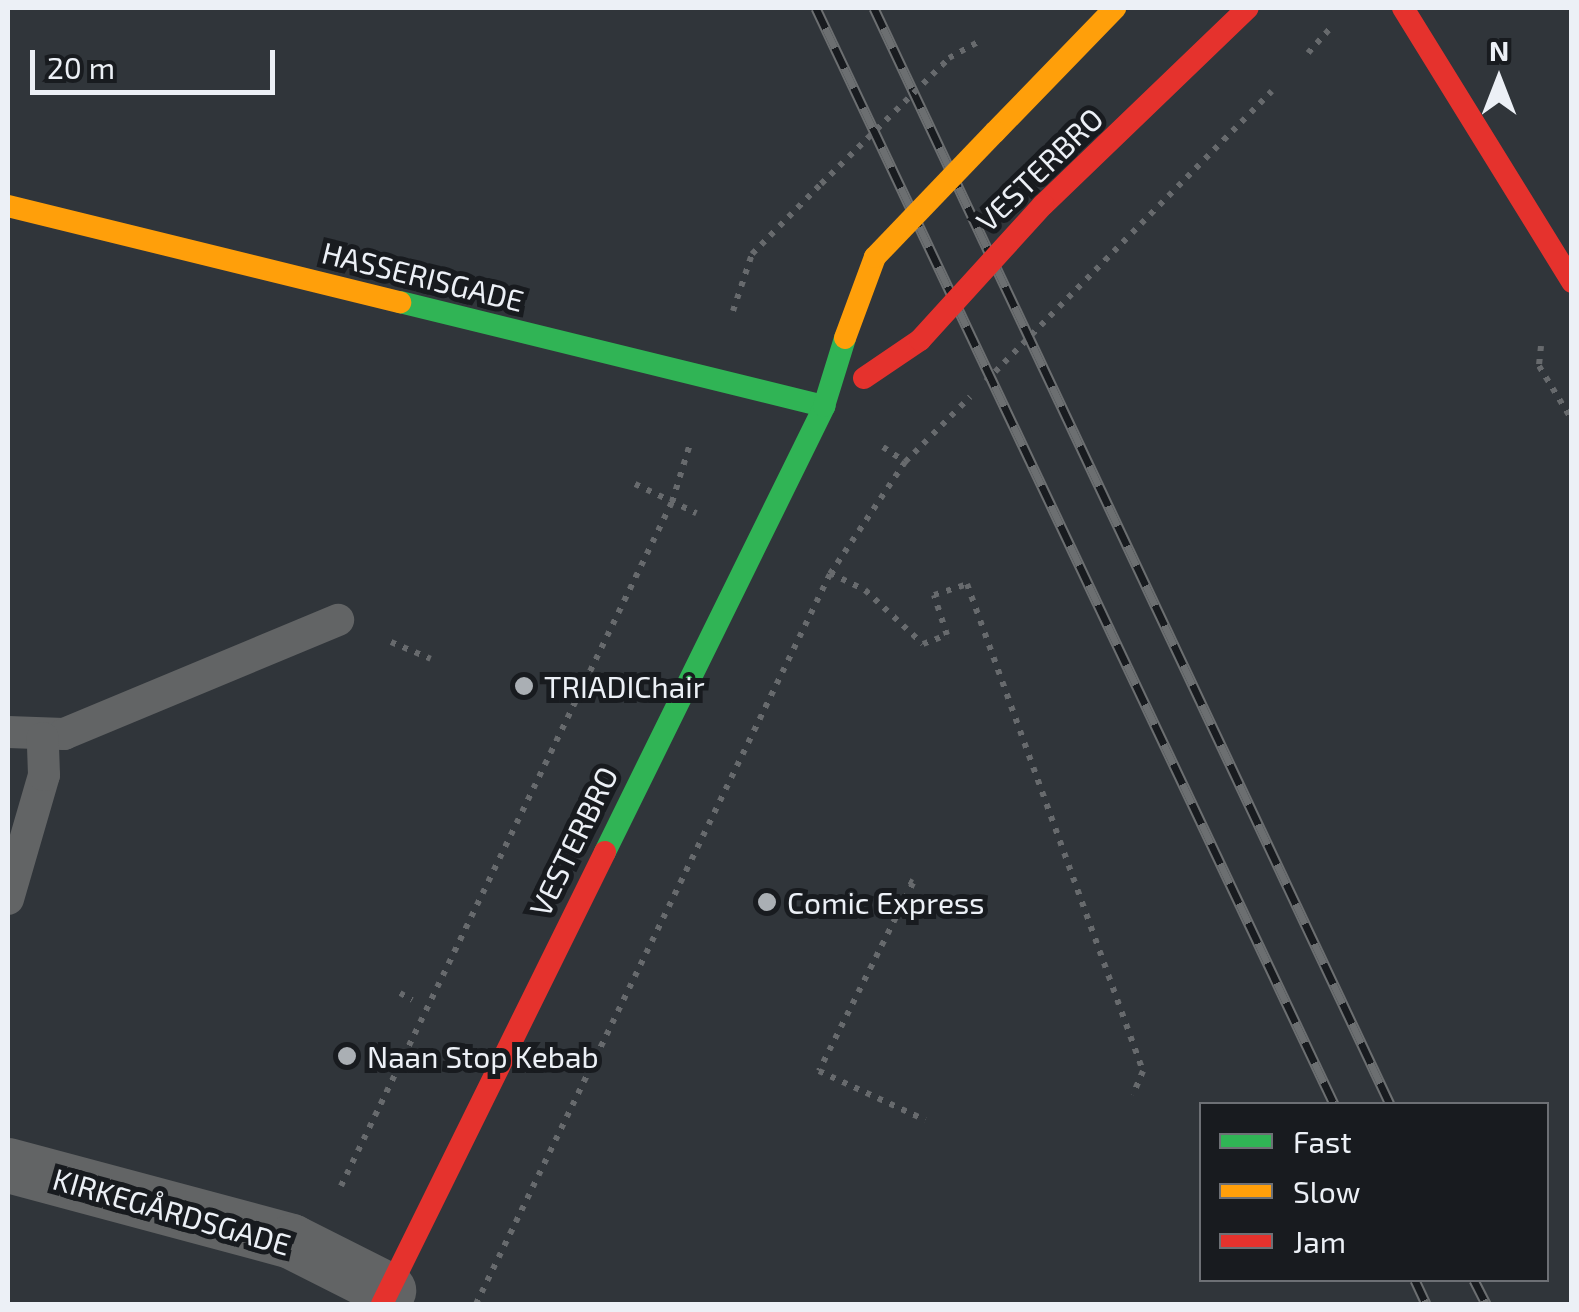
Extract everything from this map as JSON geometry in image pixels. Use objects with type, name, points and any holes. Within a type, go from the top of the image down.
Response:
[{"type":"main road","name":"VESTERBRO","points":[[385,1297],[824,406],[875,257],[1115,8]]},
{"type":"main road","name":"VESTERBRO","points":[[824,406],[920,340],[1043,205],[1248,8]]},
{"type":"main road","points":[[1403,8],[1572,282]]},
{"type":"main road","name":"HASSERISGADE","points":[[8,206],[824,406]]},
{"type":"street","name":"KIRKEGÅRDSGADE","points":[[8,1165],[291,1241],[385,1297]]},
{"type":"lane","points":[[8,732],[43,738],[338,620]]},
{"type":"lane","points":[[8,898],[44,775],[43,738]]},
{"type":"path","points":[[752,254],[949,58]]},
{"type":"path","points":[[476,1304],[854,530],[905,462],[1264,99]]},
{"type":"path","points":[[360,1147],[672,502]]},
{"type":"path","points":[[865,590],[923,644],[947,635],[934,595],[968,584],[1143,1071],[1133,1096]]},
{"type":"path","points":[[909,881],[913,884],[818,1071],[925,1120]]},
{"type":"path","points":[[400,994],[412,1000]]},
{"type":"railway","points":[[816,8],[1333,1102]]},
{"type":"railway","points":[[874,8],[1389,1102]]},
{"type":"railway","points":[[1416,1282],[1426,1304]]},
{"type":"railway","points":[[1475,1282],[1486,1304]]},
{"type":"traffic: fast","points":[[400,302],[824,406]]},
{"type":"traffic: fast","points":[[605,852],[824,406],[845,338]]},
{"type":"traffic: slow","points":[[995,132],[1115,8]]},
{"type":"traffic: slow","points":[[845,338],[875,257],[995,132]]},
{"type":"traffic: slow","points":[[8,206],[400,302]]},
{"type":"traffic: jam","points":[[1043,205],[1248,8]]},
{"type":"traffic: jam","points":[[1403,8],[1572,282]]},
{"type":"traffic: jam","points":[[864,378],[920,340],[1043,205]]},
{"type":"traffic: jam","points":[[382,1304],[605,852]]},
{"type":"place","name":"TRIADIChair","points":[[524,686]]},
{"type":"place","name":"Comic Express","points":[[767,902]]},
{"type":"place","name":"Naan Stop Kebab","points":[[347,1056]]}]
